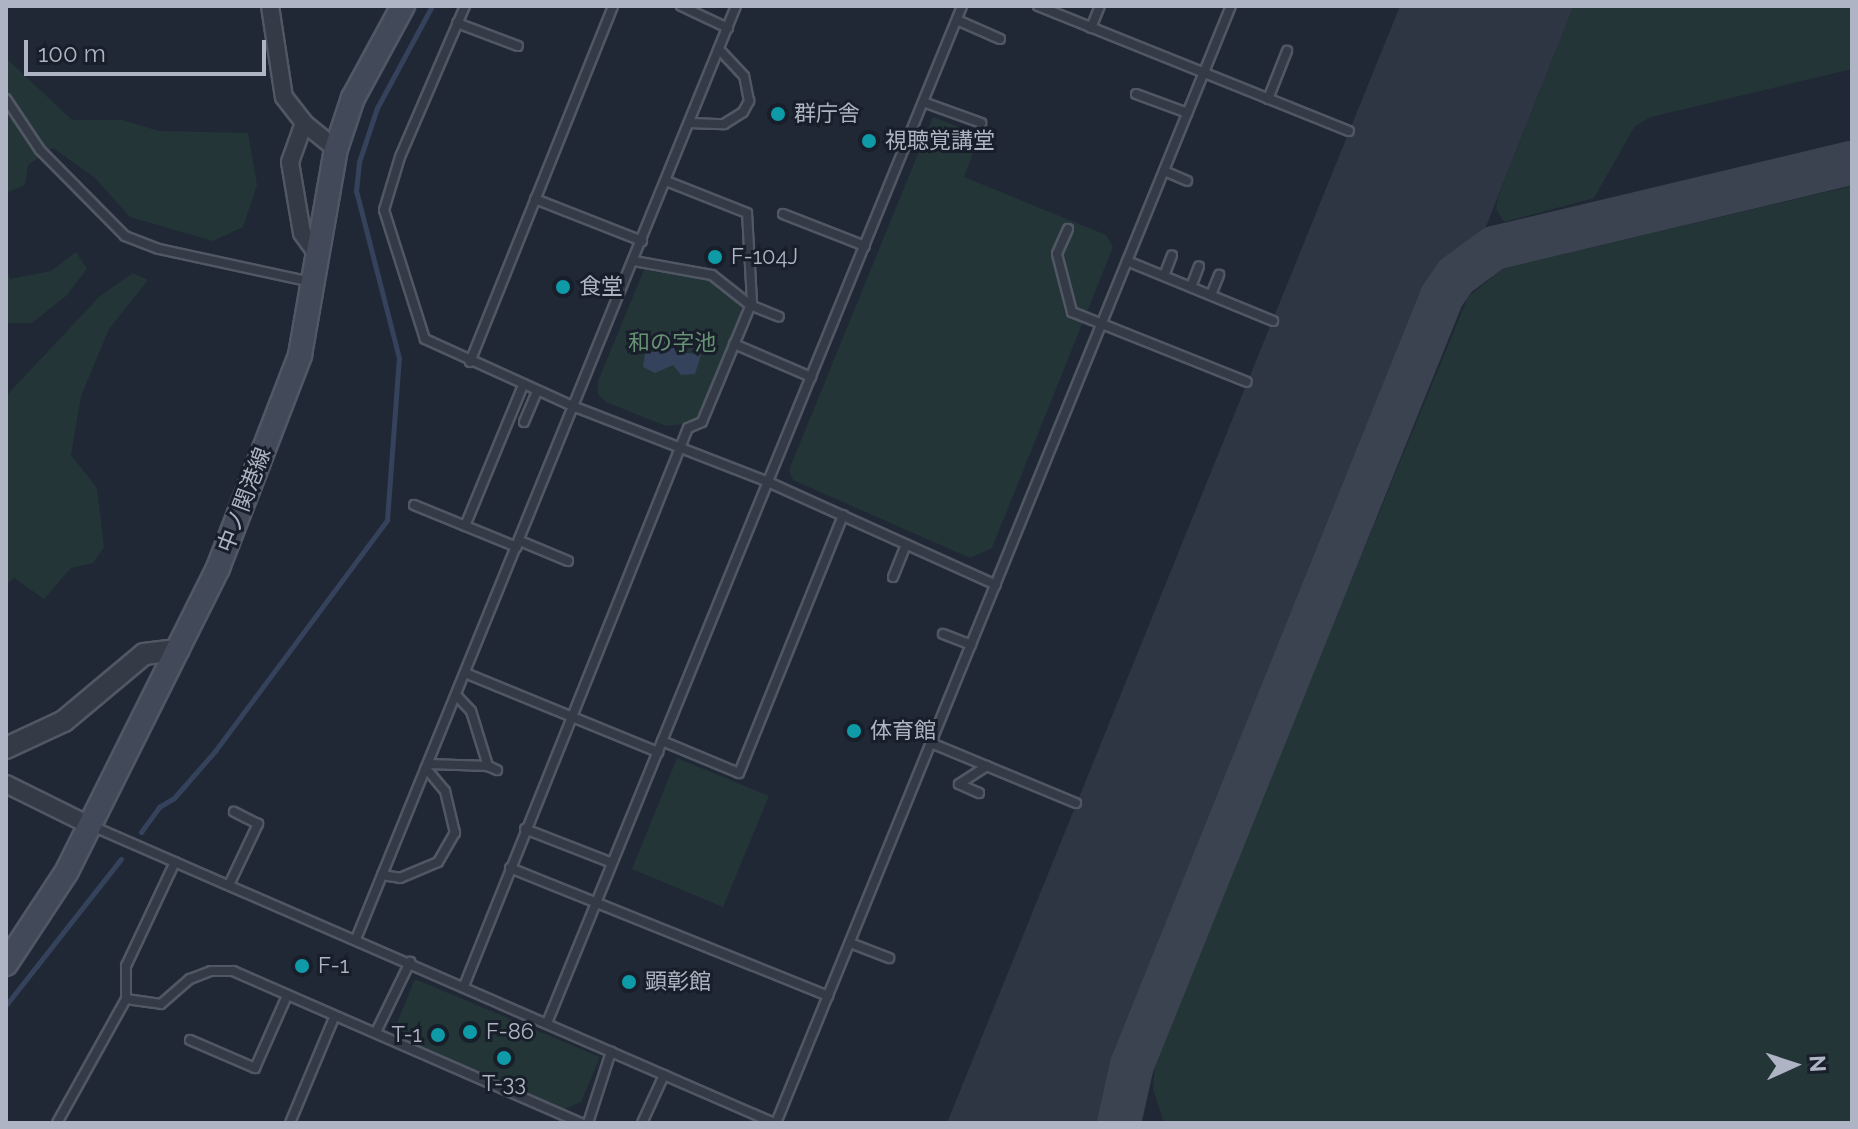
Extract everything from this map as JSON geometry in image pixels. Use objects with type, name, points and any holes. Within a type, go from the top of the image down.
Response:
[{"type":"main road","name":"中ノ関港線","points":[[6,964],[91,826],[218,568],[300,355],[336,149],[353,98],[403,6]]},
{"type":"street","points":[[270,6],[284,97],[304,123],[336,149]]},
{"type":"street","points":[[304,123],[290,162],[302,233],[319,256]]},
{"type":"street","points":[[6,748],[64,721],[144,654],[179,650]]},
{"type":"street","points":[[6,784],[91,826]]},
{"type":"lane","points":[[465,6],[400,157],[384,210],[425,339],[575,407],[768,482],[996,585]]},
{"type":"lane","points":[[470,362],[613,6]]},
{"type":"lane","points":[[681,6],[728,28]]},
{"type":"lane","points":[[356,939],[736,6]]},
{"type":"lane","points":[[547,1023],[962,6]]},
{"type":"lane","points":[[1038,6],[1349,131]]},
{"type":"lane","points":[[1091,28],[1100,6]]},
{"type":"lane","points":[[91,826],[775,1123],[1231,6]]},
{"type":"lane","points":[[957,20],[1000,39]]},
{"type":"lane","points":[[457,23],[518,46]]},
{"type":"lane","points":[[689,123],[724,124],[743,112],[749,101],[744,76],[719,49]]},
{"type":"lane","points":[[1268,99],[1287,51]]},
{"type":"lane","points":[[1136,94],[1188,113]]},
{"type":"lane","points":[[6,99],[40,150],[125,236],[159,249],[315,283]]},
{"type":"lane","points":[[923,102],[981,123]]},
{"type":"lane","points":[[1164,171],[1187,181]]},
{"type":"lane","points":[[464,986],[570,714],[680,447],[688,428],[702,422],[750,305],[747,213],[666,181]]},
{"type":"lane","points":[[535,199],[642,241]]},
{"type":"lane","points":[[783,214],[865,246]]},
{"type":"lane","points":[[1068,229],[1057,254],[1072,312],[1247,382]]},
{"type":"lane","points":[[1164,276],[1172,255]]},
{"type":"lane","points":[[634,261],[712,275],[750,305],[779,317]]},
{"type":"lane","points":[[1127,261],[1273,321]]},
{"type":"lane","points":[[1191,287],[1199,266]]},
{"type":"lane","points":[[1211,295],[1219,275]]},
{"type":"lane","points":[[734,344],[811,377]]},
{"type":"lane","points":[[465,526],[523,385]]},
{"type":"lane","points":[[524,422],[537,391]]},
{"type":"lane","points":[[414,505],[568,561]]},
{"type":"lane","points":[[662,741],[739,773],[843,515]]},
{"type":"lane","points":[[893,577],[906,544]]},
{"type":"lane","points":[[943,634],[971,645]]},
{"type":"lane","points":[[465,673],[658,752]]},
{"type":"lane","points":[[427,766],[492,768],[471,711],[456,695]]},
{"type":"lane","points":[[931,743],[1076,803]]},
{"type":"lane","points":[[382,875],[400,878],[428,868],[446,853],[455,833],[445,791],[427,766]]},
{"type":"lane","points":[[979,793],[959,784],[987,766]]},
{"type":"lane","points":[[229,885],[258,824],[243,822],[234,812]]},
{"type":"lane","points":[[525,829],[612,863]]},
{"type":"lane","points":[[57,1123],[126,999],[126,966],[175,862]]},
{"type":"lane","points":[[510,868],[828,996]]},
{"type":"lane","points":[[850,943],[889,958]]},
{"type":"lane","points":[[377,1030],[410,962]]},
{"type":"lane","points":[[126,999],[161,1004],[190,979],[211,971],[233,971],[334,1018],[377,1030],[581,1123]]},
{"type":"lane","points":[[190,1040],[255,1068],[286,998]]},
{"type":"lane","points":[[290,1123],[334,1018]]},
{"type":"lane","points":[[588,1123],[611,1052]]},
{"type":"lane","points":[[642,1123],[664,1075]]},
{"type":"shaded area","points":[[1400,6],[1574,6],[1128,1123],[947,1123]]},
{"type":"green space","points":[[1574,6],[1852,6],[1852,69],[1651,117],[1635,126],[1594,198],[1504,222],[1496,209],[1498,197]]},
{"type":"green space","points":[[6,58],[72,120],[122,120],[159,131],[248,133],[257,185],[243,227],[213,241],[130,217],[94,177],[53,148],[28,165],[25,185],[6,193]]},
{"type":"green space","points":[[933,117],[980,135],[964,177],[1106,235],[1113,247],[992,548],[970,558],[793,480],[789,470]]},
{"type":"green space","points":[[1852,186],[1852,1123],[1164,1123],[1153,1089],[1156,1054],[1468,297],[1504,268]]},
{"type":"green space","points":[[76,252],[87,269],[66,296],[32,323],[6,323],[6,267],[10,279],[51,271]]},
{"type":"green space","name":"和の字池","points":[[644,270],[710,280],[746,305],[699,418],[690,423],[666,426],[606,402],[598,394],[598,381]]},
{"type":"green space","points":[[133,273],[148,280],[109,329],[81,396],[71,455],[97,488],[104,547],[93,563],[71,568],[44,599],[14,578],[6,585],[6,396],[100,296]]},
{"type":"green space","points":[[677,758],[769,796],[723,907],[632,869]]},
{"type":"green space","points":[[415,979],[600,1057],[581,1102],[561,1110],[404,1039],[397,1023]]},
{"type":"water","points":[[671,332],[685,338],[681,352],[701,355],[695,374],[681,375],[673,365],[655,373],[643,367],[645,353],[663,350],[665,334]]},
{"type":"waterway","points":[[141,832],[159,807],[174,798],[215,751],[387,520],[399,358],[356,191],[359,162],[377,108],[432,6]]},
{"type":"waterway","points":[[6,1005],[121,859]]},
{"type":"taxiway","points":[[1119,1123],[1132,1065],[1442,296],[1456,276],[1494,248],[1852,163]]},
{"type":"place","name":"群庁舎","points":[[778,114]]},
{"type":"place","name":"視聴覚講堂","points":[[869,141]]},
{"type":"place","name":"F-104J","points":[[715,257]]},
{"type":"place","name":"食堂","points":[[563,287]]},
{"type":"place","name":"体育館","points":[[854,731]]},
{"type":"place","name":"F-1","points":[[302,966]]},
{"type":"place","name":"顕彰館","points":[[629,982]]},
{"type":"place","name":"F-86","points":[[470,1032]]},
{"type":"place","name":"T-1","points":[[438,1035]]},
{"type":"place","name":"T-33","points":[[504,1058]]}]
